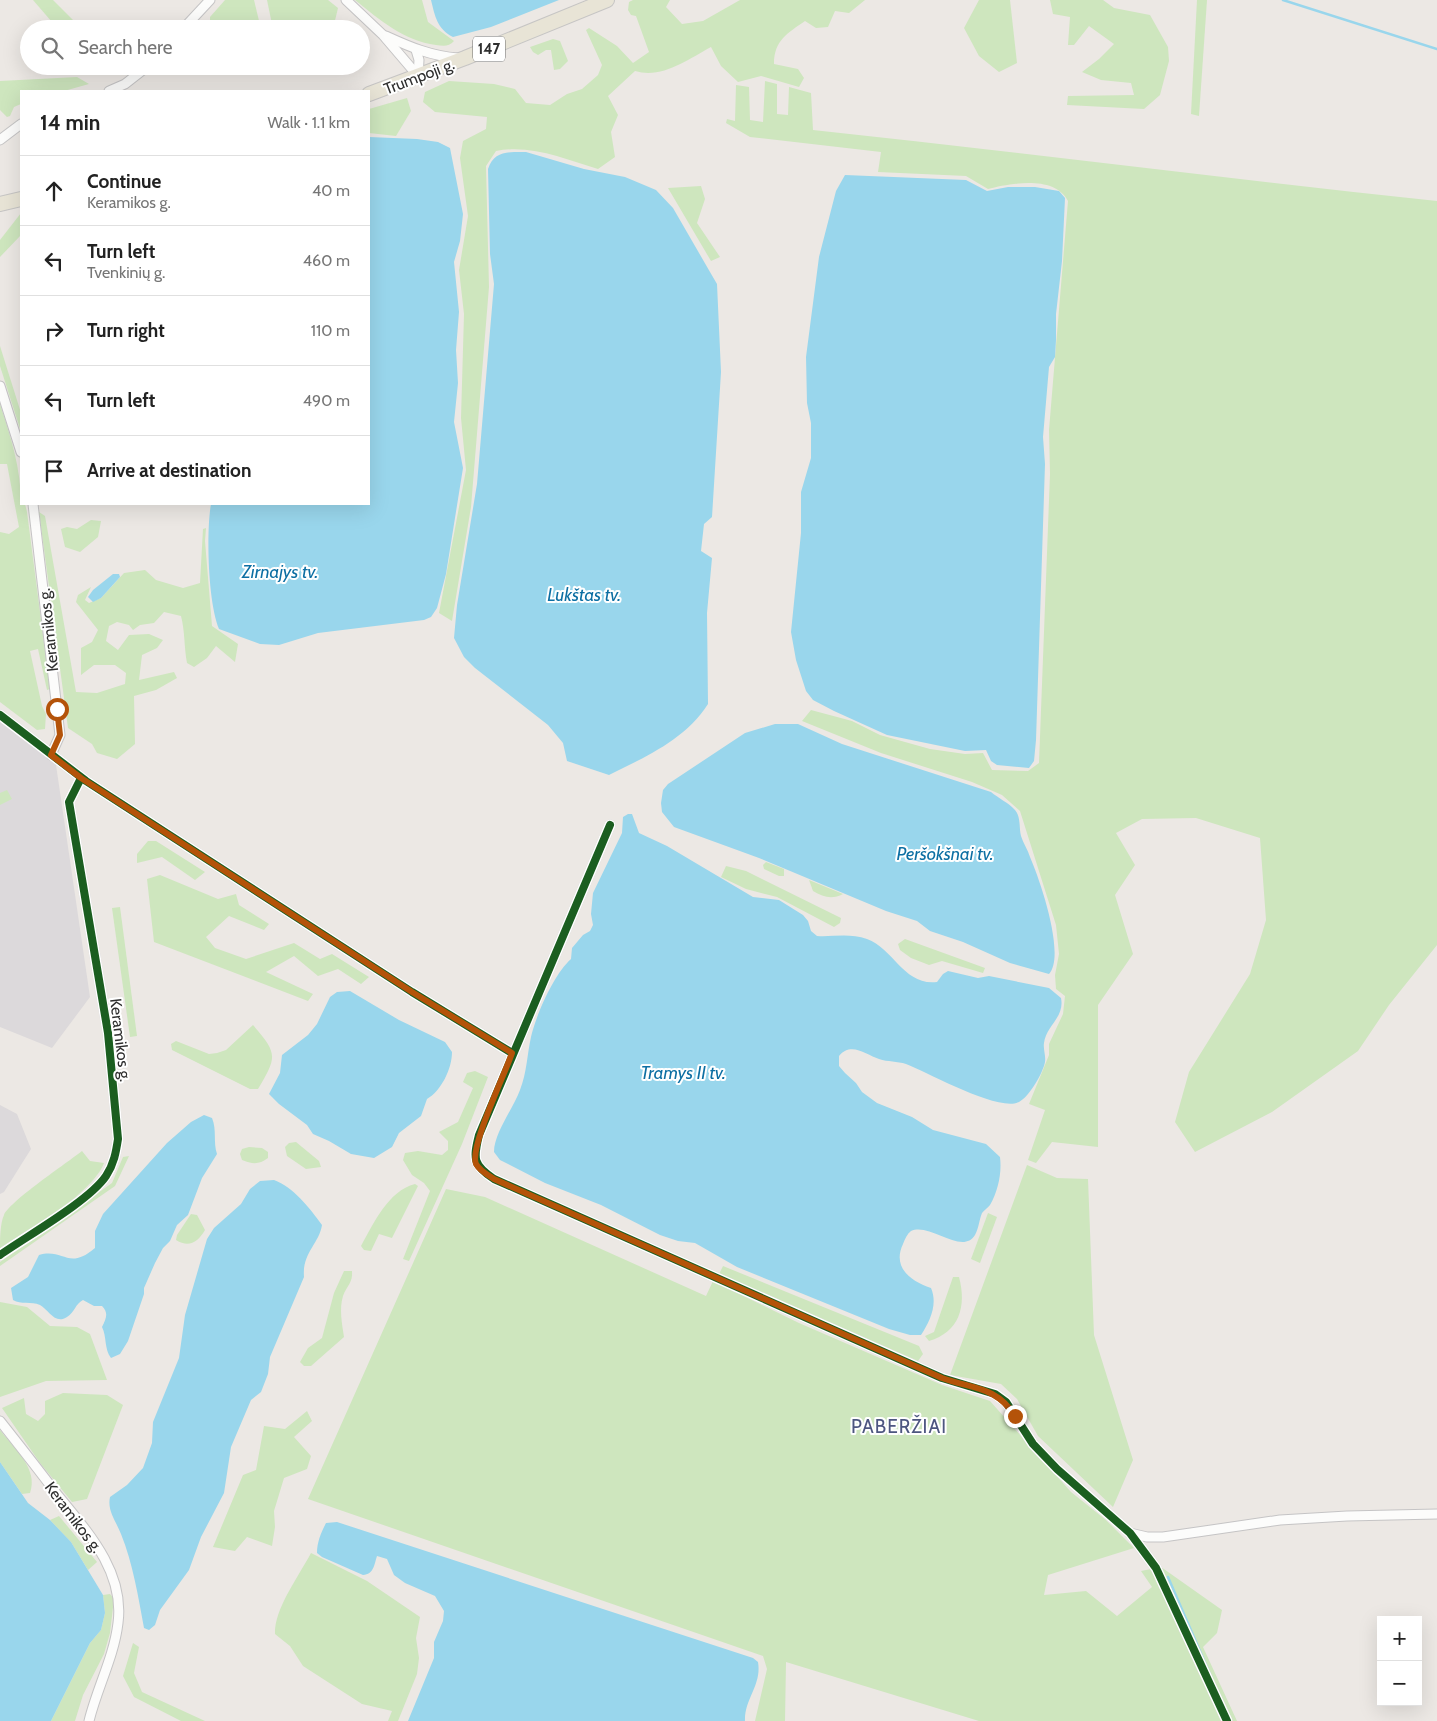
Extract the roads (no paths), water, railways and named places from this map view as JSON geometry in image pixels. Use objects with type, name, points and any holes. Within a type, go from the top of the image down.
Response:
[{"type":"main road","name":"Trumpoji g.","points":[[370,94],[465,58],[607,0]]},
{"type":"main road","points":[[0,204],[20,199]]},
{"type":"street","points":[[191,20],[210,0]]},
{"type":"street","points":[[346,0],[368,20]]},
{"type":"street","points":[[370,22],[383,34],[418,76]]},
{"type":"street","points":[[383,34],[416,50],[439,56],[465,58]]},
{"type":"street","points":[[416,50],[419,60],[418,76]]},
{"type":"street","points":[[111,90],[125,84],[136,75]]},
{"type":"street","points":[[0,140],[20,125]]},
{"type":"street","points":[[0,386],[20,449]]},
{"type":"street","name":"Keramikos g.","points":[[33,505],[60,735],[51,755]]},
{"type":"street","points":[[0,714],[81,778],[412,992],[512,1053]]},
{"type":"street","name":"Keramikos g.","points":[[0,1255],[90,1193],[106,1176],[116,1153],[118,1139],[108,1033],[69,802],[81,778]]},
{"type":"street","points":[[610,824],[479,1135],[474,1155],[476,1164],[483,1172],[494,1179],[942,1378],[996,1394],[1006,1402],[1033,1444],[1057,1470],[1130,1533],[1156,1568],[1227,1721]]},
{"type":"street","name":"Keramikos g.","points":[[0,1421],[92,1539],[109,1567],[119,1607],[119,1622],[112,1655],[89,1721]]},
{"type":"street","points":[[1130,1533],[1146,1538],[1163,1537],[1280,1520],[1437,1514]]},
{"type":"water","points":[[431,0],[559,0],[491,27],[453,37],[440,26]]},
{"type":"water","name":"Zirnajys tv.","points":[[370,137],[417,139],[438,142],[450,148],[463,214],[460,241],[454,262],[459,312],[456,350],[458,383],[454,422],[463,468],[446,574],[437,608],[431,617],[424,620],[318,633],[279,645],[260,644],[219,629],[215,617],[210,585],[209,516],[211,505],[370,505]]},
{"type":"water","name":"Lukštas tv.","points":[[526,152],[584,169],[625,177],[656,190],[673,208],[717,284],[721,372],[712,517],[704,524],[701,551],[712,558],[707,613],[708,704],[699,717],[676,738],[609,775],[567,761],[563,743],[548,725],[475,668],[464,657],[454,638],[457,605],[477,484],[494,284],[490,254],[488,169],[494,159],[502,154]]},
{"type":"water","points":[[845,175],[966,180],[987,191],[1008,187],[1035,187],[1059,191],[1065,198],[1062,261],[1056,314],[1055,357],[1049,367],[1043,437],[1045,464],[1036,740],[1034,761],[1029,768],[997,765],[991,761],[986,750],[965,751],[887,735],[834,711],[813,700],[806,691],[796,660],[791,632],[801,533],[801,492],[811,458],[811,423],[807,403],[806,357],[819,257],[836,191]]},
{"type":"water","points":[[113,574],[119,574],[120,577],[101,598],[93,602],[88,597],[93,590]]},
{"type":"water","name":"Peršokšnai tv.","points":[[775,724],[798,724],[842,744],[991,792],[1013,807],[1017,813],[1021,836],[1040,882],[1050,917],[1055,951],[1049,974],[1010,963],[963,942],[930,931],[917,921],[886,911],[759,858],[674,827],[662,812],[663,790],[668,784],[745,733]]},
{"type":"water","name":"Tramys II tv.","points":[[632,814],[639,833],[667,846],[753,897],[779,900],[803,915],[808,921],[811,931],[817,936],[848,936],[867,939],[885,950],[907,973],[926,982],[937,982],[948,971],[978,978],[989,976],[1049,988],[1061,998],[1062,1005],[1058,1016],[1045,1037],[1045,1062],[1042,1072],[1031,1090],[1019,1102],[1009,1104],[980,1097],[906,1064],[879,1059],[859,1050],[849,1050],[839,1056],[839,1066],[862,1092],[877,1103],[912,1117],[933,1130],[986,1144],[1000,1157],[999,1182],[990,1205],[982,1213],[975,1235],[969,1240],[962,1242],[919,1229],[911,1231],[907,1235],[900,1252],[901,1266],[910,1277],[931,1288],[934,1300],[932,1312],[921,1335],[910,1335],[889,1329],[737,1267],[695,1243],[678,1241],[660,1235],[601,1205],[545,1183],[500,1160],[494,1152],[497,1137],[522,1083],[531,1037],[546,995],[558,974],[571,959],[572,948],[583,935],[590,931],[593,925],[591,914],[593,893],[622,833],[623,817]]},
{"type":"water","points":[[350,991],[399,1020],[445,1042],[452,1052],[452,1059],[445,1079],[437,1091],[427,1099],[421,1116],[399,1133],[392,1147],[374,1158],[351,1154],[313,1134],[307,1125],[269,1094],[280,1073],[282,1055],[308,1035],[317,1024],[330,997],[337,992]]},
{"type":"water","points":[[204,1115],[212,1118],[217,1154],[202,1178],[188,1215],[177,1225],[170,1241],[163,1248],[155,1263],[144,1288],[144,1294],[128,1341],[120,1354],[111,1358],[107,1351],[102,1327],[106,1314],[102,1306],[94,1306],[83,1300],[70,1315],[59,1319],[52,1316],[40,1305],[13,1300],[11,1288],[28,1277],[39,1255],[54,1254],[78,1258],[95,1248],[95,1231],[103,1214],[167,1143],[191,1122]]},
{"type":"water","points":[[274,1180],[288,1188],[307,1205],[322,1225],[318,1238],[308,1255],[304,1277],[270,1357],[268,1374],[261,1392],[251,1400],[231,1447],[224,1493],[201,1537],[189,1570],[160,1610],[155,1625],[149,1630],[144,1628],[132,1568],[111,1511],[110,1497],[127,1485],[143,1468],[152,1443],[153,1422],[179,1358],[185,1315],[207,1239],[214,1228],[241,1204],[250,1189],[260,1181]]},
{"type":"water","points":[[0,1462],[28,1503],[50,1520],[71,1542],[103,1595],[105,1613],[101,1630],[90,1643],[51,1721],[0,1721]]},
{"type":"water","points":[[337,1522],[753,1658],[758,1662],[758,1678],[747,1706],[745,1721],[408,1721],[434,1658],[434,1642],[443,1621],[444,1611],[435,1596],[405,1583],[394,1575],[387,1559],[377,1556],[371,1571],[363,1575],[317,1553],[326,1523]]},
{"type":"waterway","points":[[1283,0],[1437,49]]},
{"type":"waterway","points":[[1168,1577],[1212,1679]]},
{"type":"district","name":"PABERŽIAI","points":[[899,1426]]}]
